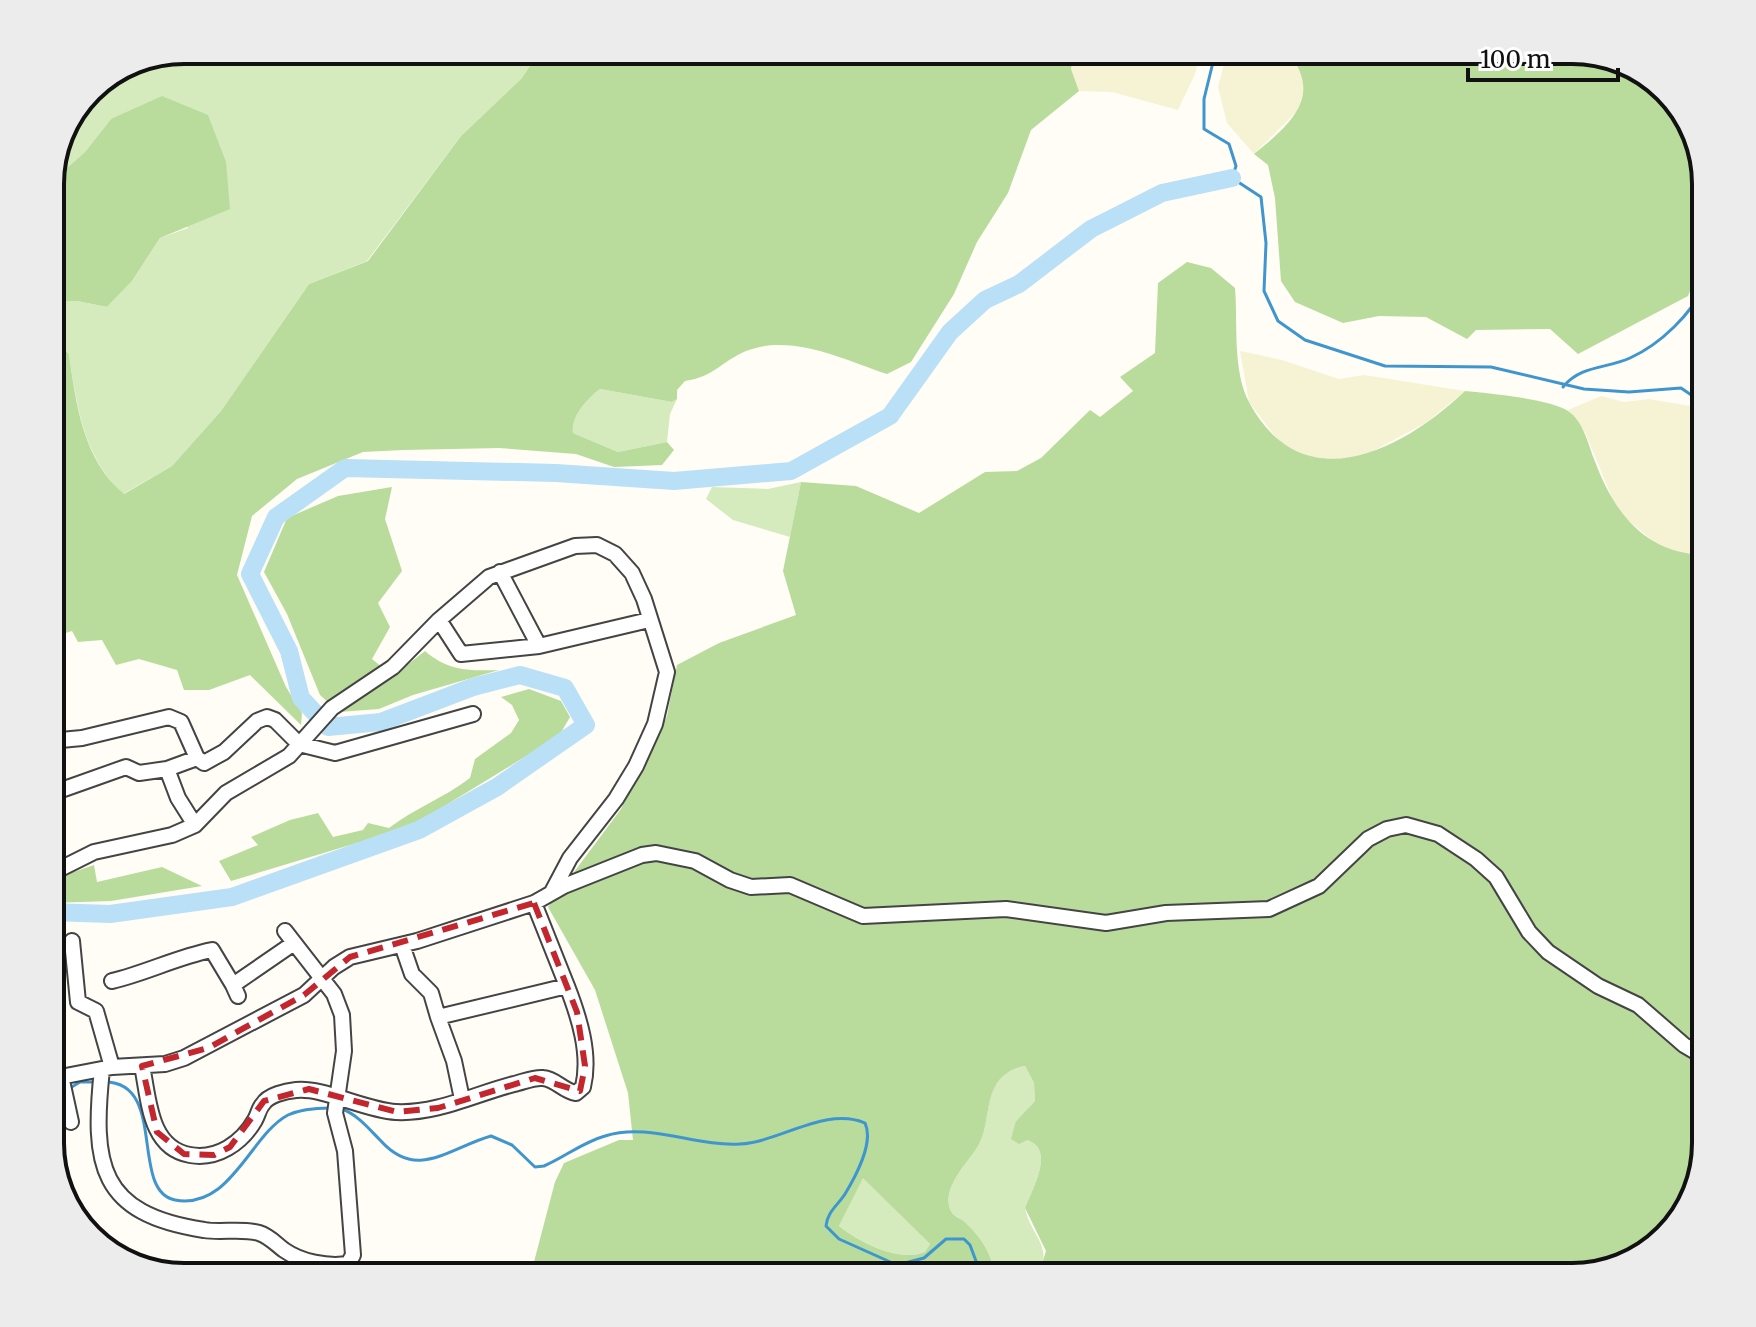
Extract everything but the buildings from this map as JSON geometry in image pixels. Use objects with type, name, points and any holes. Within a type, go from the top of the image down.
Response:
[{"type":"street","points":[[64,867],[94,852],[172,835],[195,825],[226,793],[289,756],[332,708],[352,691],[393,667],[439,620],[489,577],[575,546],[608,548],[632,573],[644,599],[667,672],[655,724],[627,784],[570,858],[552,893]]},
{"type":"street","points":[[500,572],[539,646]]},
{"type":"street","points":[[439,620],[461,654],[539,646],[649,620]]},
{"type":"street","points":[[64,740],[169,717],[181,722],[197,758],[204,763],[213,760],[245,730],[267,717],[275,720],[299,744],[344,752],[396,733],[473,714]]},
{"type":"street","points":[[64,789],[126,767],[139,773],[167,769],[197,758]]},
{"type":"street","points":[[167,769],[182,806],[195,825]]},
{"type":"street","points":[[64,1083],[104,1073],[165,1064],[208,1048],[304,995],[350,957],[402,945],[534,903],[642,855],[656,853],[695,861],[737,884],[759,888],[790,885],[863,916],[1006,909],[1106,923],[1166,913],[1269,909],[1319,886],[1368,839],[1387,829],[1413,825],[1438,834],[1496,877],[1529,932],[1548,952],[1590,981],[1638,1005],[1692,1050]]},
{"type":"street","points":[[142,1066],[157,1132],[175,1150],[193,1156],[214,1155],[230,1147],[250,1128],[264,1102],[281,1093],[309,1089],[336,1105],[397,1112],[438,1108],[544,1078],[569,1092],[580,1091],[585,1066],[581,1029],[534,903]]},
{"type":"street","points":[[112,981],[140,974],[177,957],[212,950],[235,990],[290,937],[339,1004],[344,1030],[336,1105],[345,1151],[353,1255],[345,1263]]},
{"type":"street","points":[[72,941],[78,1002],[96,1011],[104,1073],[97,1127],[110,1185],[125,1203],[148,1217],[172,1224],[257,1233],[297,1258],[330,1263]]},
{"type":"street","points":[[402,945],[414,977],[431,993],[454,1061],[462,1099]]},
{"type":"street","points":[[438,1017],[567,986]]},
{"type":"street","points":[[64,1098],[71,1122]]},
{"type":"highlighted area","points":[[534,903],[577,1012],[585,1066],[580,1091],[535,1078],[438,1108],[397,1112],[309,1089],[264,1101],[230,1147],[214,1155],[184,1154],[157,1132],[142,1066],[208,1048],[304,995],[350,957]]},
{"type":"shaded area","points":[[1072,64],[1198,64],[1178,110],[1112,92],[1079,91]]},
{"type":"shaded area","points":[[1224,64],[1296,64],[1304,86],[1300,108],[1254,154],[1227,123],[1218,87]]},
{"type":"shaded area","points":[[1240,351],[1282,360],[1339,379],[1364,375],[1465,391],[1427,422],[1360,458],[1326,461],[1299,455],[1278,440],[1249,402]]},
{"type":"shaded area","points":[[1601,396],[1624,402],[1649,399],[1692,407],[1692,554],[1665,551],[1618,512],[1585,432],[1568,410]]},
{"type":"green space","points":[[531,64],[522,78],[461,136],[367,261],[309,284],[221,411],[172,466],[123,494],[99,464],[84,430],[69,354],[64,350],[64,302],[107,307],[132,281],[160,238],[188,228],[111,119],[85,152],[65,170],[73,138],[84,117],[99,99],[117,84],[161,66]]},
{"type":"green space","points":[[531,64],[1072,64],[1079,91],[1031,130],[1008,193],[977,242],[954,294],[911,362],[887,374],[818,350],[764,346],[746,351],[703,376],[685,381],[677,390],[677,399],[672,402],[600,389],[581,408],[573,433],[618,452],[667,442],[674,450],[662,465],[614,467],[576,454],[499,448],[403,450],[363,452],[297,479],[252,516],[237,575],[286,687],[302,713],[301,725],[250,675],[209,690],[184,690],[177,670],[139,659],[116,665],[102,640],[78,642],[72,631],[64,634],[64,350],[69,354],[79,411],[90,448],[110,480],[124,494],[172,466],[221,411],[309,284],[368,261],[461,136],[522,78]]},
{"type":"green space","points":[[1296,64],[1572,64],[1611,70],[1625,76],[1657,99],[1667,111],[1680,131],[1688,153],[1692,184],[1692,286],[1688,296],[1578,354],[1550,329],[1476,330],[1467,339],[1426,317],[1379,316],[1343,323],[1295,302],[1281,281],[1275,198],[1268,165],[1254,154],[1291,120],[1298,108],[1303,95],[1303,81]]},
{"type":"green space","points":[[162,96],[208,115],[226,162],[230,209],[160,238],[132,281],[107,307],[64,302],[65,170],[85,152],[111,119]]},
{"type":"green space","points":[[1187,262],[1211,268],[1235,288],[1238,362],[1250,404],[1272,434],[1298,452],[1325,459],[1354,456],[1384,447],[1413,432],[1465,391],[1548,403],[1568,411],[1578,420],[1611,497],[1635,527],[1666,547],[1692,554],[1692,1143],[1686,1182],[1676,1203],[1639,1243],[1625,1251],[1588,1262],[1042,1263],[1046,1251],[1025,1208],[1040,1170],[1040,1152],[1036,1145],[1027,1140],[1019,1144],[1011,1139],[1016,1121],[1035,1101],[1034,1083],[1025,1066],[1010,1071],[994,1089],[983,1136],[956,1177],[949,1195],[952,1213],[966,1223],[982,1242],[992,1263],[534,1263],[555,1182],[564,1163],[619,1140],[633,1140],[628,1093],[595,990],[548,907],[621,809],[667,716],[677,665],[719,643],[796,615],[783,571],[801,482],[856,486],[919,513],[985,472],[1017,471],[1041,458],[1090,410],[1100,417],[1133,391],[1120,377],[1155,353],[1158,283]],"holes":[[[863,1178],[930,1244],[925,1252],[915,1255],[892,1253],[868,1244],[839,1226]]]},
{"type":"green space","points":[[600,389],[672,402],[677,399],[670,414],[667,442],[618,452],[573,433],[577,414]]},
{"type":"green space","points":[[801,482],[790,537],[733,520],[706,499],[712,487],[768,489]]},
{"type":"green space","points":[[392,487],[385,519],[402,571],[378,603],[390,627],[372,659],[393,676],[425,651],[451,666],[499,670],[413,695],[379,709],[339,712],[320,695],[287,614],[264,572],[287,518],[338,496]]},
{"type":"green space","points":[[529,689],[561,701],[570,717],[559,736],[410,827],[231,881],[219,861],[258,845],[251,837],[290,820],[318,813],[333,837],[363,830],[368,823],[389,828],[470,778],[475,759],[511,733],[519,720],[512,705],[501,697]]},
{"type":"green space","points":[[94,865],[97,882],[162,867],[202,886],[111,901],[64,903],[64,875]]},
{"type":"green space","points":[[1025,1066],[1034,1083],[1035,1101],[1016,1121],[1027,1140],[1036,1145],[1040,1152],[1040,1170],[1025,1208],[1040,1241],[1043,1263],[992,1263],[982,1242],[967,1224],[952,1213],[949,1204],[956,1177],[983,1135],[994,1088],[1010,1071]]},
{"type":"green space","points":[[863,1177],[930,1244],[925,1252],[915,1255],[892,1253],[868,1244],[839,1226]]},
{"type":"waterway","points":[[1213,64],[1204,99],[1204,129],[1229,144],[1236,166],[1232,178],[1261,197],[1266,243],[1264,291],[1278,321],[1305,340],[1385,366],[1491,367],[1584,389],[1629,392],[1681,388],[1692,395]]},
{"type":"waterway","points":[[64,912],[110,914],[232,897],[419,830],[497,787],[586,725],[565,688],[520,675],[473,687],[381,722],[328,727],[301,698],[289,651],[250,574],[276,517],[345,468],[556,473],[674,481],[791,471],[890,416],[950,332],[985,300],[1019,284],[1091,229],[1162,193],[1232,178]]},
{"type":"waterway","points":[[1563,387],[1586,371],[1621,362],[1642,352],[1664,336],[1692,306]]},
{"type":"waterway","points":[[70,1088],[80,1082],[97,1082]]},
{"type":"waterway","points":[[104,1082],[124,1086],[136,1099],[154,1178],[161,1192],[175,1200],[194,1200],[211,1194],[238,1169],[262,1138],[288,1115],[309,1109],[330,1108]]},
{"type":"waterway","points":[[342,1109],[358,1119],[394,1153],[407,1159],[434,1158],[491,1136],[512,1145],[535,1167],[544,1166],[597,1139],[622,1132],[740,1144],[835,1119],[865,1123],[866,1149],[854,1178],[826,1226],[839,1239],[893,1263]]},
{"type":"waterway","points":[[905,1263],[924,1258],[946,1239],[964,1239],[970,1245],[977,1263]]}]
